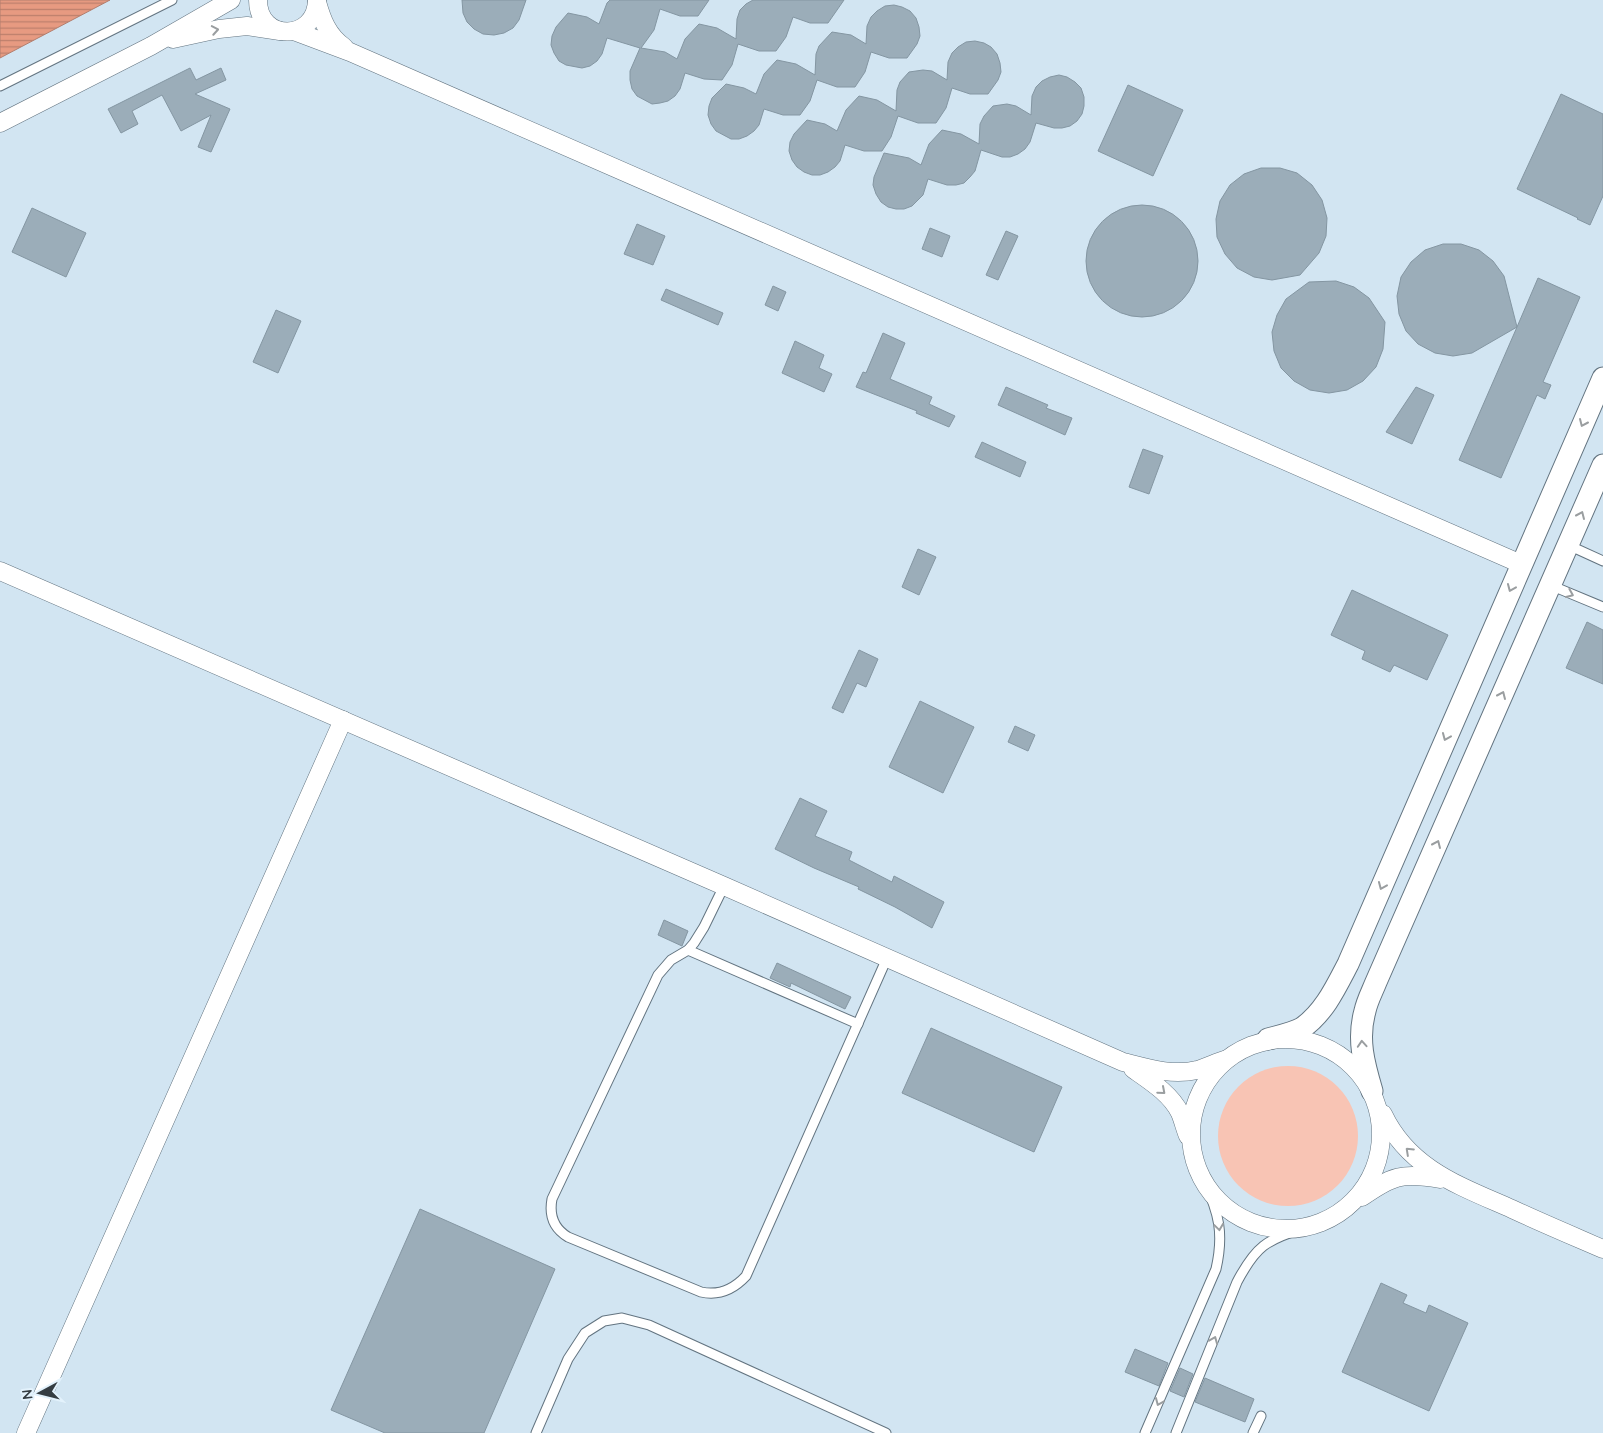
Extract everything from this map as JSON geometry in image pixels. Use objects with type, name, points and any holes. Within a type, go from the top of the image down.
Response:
[{"type":"street","points":[[0,124],[151,46],[231,0]]},
{"type":"street","points":[[258,0],[259,12],[271,27],[350,52],[1521,564]]},
{"type":"street","points":[[151,46],[184,36],[246,26],[287,31],[303,27],[311,20],[317,1]]},
{"type":"street","points":[[317,1],[321,17],[328,31],[338,43],[350,52]]},
{"type":"street","points":[[0,571],[1123,1062],[1154,1070],[1176,1072],[1198,1070],[1227,1058],[1247,1046],[1302,1028],[1333,994],[1348,964],[1603,378]]},
{"type":"street","points":[[1352,1204],[1370,1182],[1380,1156],[1382,1128],[1363,1062],[1361,1039],[1365,1011],[1376,982],[1603,465]]},
{"type":"street","points":[[26,1433],[343,720]]},
{"type":"street","points":[[1268,1039],[1300,1038],[1329,1048],[1354,1066],[1374,1096],[1390,1130],[1423,1164],[1448,1181],[1603,1250]]},
{"type":"street","points":[[1192,1147],[1192,1122],[1198,1098],[1210,1076],[1227,1058]]},
{"type":"street","points":[[1123,1062],[1169,1097],[1180,1112],[1196,1164],[1204,1181],[1222,1205],[1247,1221],[1275,1229],[1304,1228],[1322,1223],[1338,1215],[1380,1185],[1396,1178],[1417,1175],[1448,1181]]},
{"type":"lane","points":[[0,86],[172,0]]},
{"type":"lane","points":[[1568,545],[1603,561]]},
{"type":"lane","points":[[1550,585],[1603,607]]},
{"type":"lane","points":[[724,886],[704,927],[688,950],[671,960],[658,975],[552,1199],[553,1222],[568,1237],[701,1292],[716,1294],[732,1288],[746,1276],[887,958]]},
{"type":"lane","points":[[688,950],[858,1024]]},
{"type":"lane","points":[[1145,1433],[1216,1269],[1221,1250],[1220,1230],[1215,1205],[1204,1181]]},
{"type":"lane","points":[[1176,1433],[1246,1264],[1256,1252],[1276,1237],[1304,1228]]},
{"type":"lane","points":[[536,1433],[568,1358],[585,1333],[604,1321],[622,1318],[649,1325],[886,1433]]},
{"type":"lane","points":[[1254,1433],[1261,1416]]},
{"type":"shaded area","points":[[0,0],[110,0],[0,58]]},
{"type":"shaded area","points":[[1288,1066],[1302,1067],[1315,1071],[1338,1086],[1353,1109],[1357,1122],[1357,1150],[1353,1163],[1338,1186],[1315,1201],[1302,1205],[1288,1206],[1274,1205],[1261,1201],[1238,1186],[1223,1163],[1219,1150],[1218,1136],[1219,1122],[1223,1109],[1238,1086],[1261,1071],[1274,1067]]},
{"type":"building","points":[[462,0],[526,0],[519,20],[513,28],[504,33],[494,35],[483,34],[467,22],[463,13]]},
{"type":"building","points":[[610,0],[709,0],[698,16],[680,16],[660,9],[654,30],[641,48],[665,52],[677,59],[685,39],[699,24],[717,28],[736,39],[737,19],[740,10],[753,0],[844,0],[828,23],[810,23],[793,17],[786,37],[776,51],[759,51],[738,44],[732,65],[722,80],[704,79],[685,73],[680,89],[675,96],[668,101],[652,104],[637,96],[632,89],[630,80],[630,71],[640,48],[607,38],[602,54],[597,61],[590,66],[582,68],[566,65],[559,61],[554,53],[551,45],[552,36],[556,27],[568,13],[587,17],[599,24]]},
{"type":"building","points":[[894,5],[910,11],[916,18],[919,27],[920,36],[917,44],[907,58],[889,58],[871,52],[865,72],[855,87],[837,87],[817,80],[810,101],[800,115],[783,115],[764,109],[759,125],[754,131],[739,139],[731,139],[716,131],[711,124],[708,115],[712,98],[726,84],[744,88],[756,94],[764,74],[777,60],[796,64],[815,75],[816,54],[819,46],[832,32],[851,35],[866,44],[867,26],[871,17],[885,6]]},
{"type":"building","points":[[975,41],[991,47],[997,54],[1000,63],[1001,72],[998,80],[988,94],[970,94],[952,88],[946,108],[936,123],[918,123],[898,116],[891,137],[882,151],[864,151],[845,145],[840,161],[835,167],[820,175],[804,172],[792,160],[789,151],[790,142],[794,134],[807,120],[825,124],[837,131],[846,110],[859,96],[877,100],[896,111],[897,90],[900,82],[909,72],[932,71],[947,80],[948,62],[952,53],[966,42]]},
{"type":"building","points":[[190,68],[196,80],[221,68],[226,80],[195,94],[230,109],[211,152],[198,147],[211,115],[181,131],[162,95],[132,111],[138,124],[121,133],[108,109]]},
{"type":"building","points":[[1059,75],[1075,82],[1081,88],[1084,97],[1082,114],[1070,126],[1054,128],[1036,123],[1030,142],[1018,154],[1002,157],[981,150],[975,171],[964,183],[947,185],[928,179],[923,195],[912,206],[904,209],[888,207],[881,202],[873,185],[874,177],[884,153],[909,158],[921,165],[929,144],[942,130],[961,134],[979,144],[980,124],[993,106],[1007,104],[1016,106],[1031,115],[1032,96],[1036,87],[1042,81]]},
{"type":"building","points":[[1128,85],[1183,110],[1153,176],[1098,151]]},
{"type":"building","points":[[1561,94],[1603,114],[1603,196],[1590,225],[1517,189]]},
{"type":"building","points":[[1261,168],[1280,168],[1297,173],[1312,185],[1322,200],[1327,218],[1326,236],[1319,253],[1300,275],[1272,280],[1254,277],[1237,268],[1225,254],[1217,237],[1216,219],[1220,201],[1230,185],[1244,174]]},
{"type":"building","points":[[1142,205],[1153,206],[1163,210],[1181,222],[1193,240],[1197,250],[1197,272],[1193,282],[1181,300],[1163,312],[1153,316],[1142,317],[1131,316],[1121,312],[1103,300],[1091,282],[1087,272],[1086,261],[1087,250],[1091,240],[1103,222],[1121,210],[1131,206]]},
{"type":"building","points":[[32,208],[86,233],[66,277],[12,252]]},
{"type":"building","points":[[637,224],[665,236],[653,265],[624,254]]},
{"type":"building","points":[[930,228],[950,236],[942,257],[922,249]]},
{"type":"building","points":[[1006,231],[1018,236],[998,280],[986,275]]},
{"type":"building","points":[[1443,244],[1461,244],[1479,250],[1493,261],[1504,276],[1517,327],[1472,353],[1453,356],[1435,353],[1418,344],[1406,331],[1399,314],[1397,296],[1401,277],[1411,262],[1425,250]]},
{"type":"building","points":[[1538,278],[1580,297],[1543,382],[1551,385],[1545,399],[1537,395],[1501,478],[1459,460]]},
{"type":"building","points":[[1336,281],[1354,287],[1369,298],[1385,322],[1383,349],[1376,367],[1363,381],[1347,390],[1329,393],[1310,390],[1294,381],[1281,368],[1274,351],[1272,332],[1277,315],[1286,299],[1309,282]]},
{"type":"building","points":[[773,286],[786,292],[778,311],[765,305]]},
{"type":"building","points":[[666,289],[723,313],[718,325],[661,300]]},
{"type":"building","points":[[276,310],[301,321],[278,373],[253,362]]},
{"type":"building","points":[[883,333],[905,343],[890,379],[932,397],[929,404],[955,416],[949,427],[916,413],[917,411],[856,387],[863,372],[866,373]]},
{"type":"building","points":[[795,341],[824,355],[819,368],[832,374],[824,392],[782,373]]},
{"type":"building","points":[[1006,387],[1048,405],[1046,408],[1072,418],[1065,435],[998,405]]},
{"type":"building","points":[[1416,387],[1434,395],[1412,444],[1386,432]]},
{"type":"building","points":[[982,442],[1026,462],[1020,477],[975,457]]},
{"type":"building","points":[[1143,449],[1163,456],[1149,494],[1129,487]]},
{"type":"building","points":[[918,549],[936,557],[919,595],[902,587]]},
{"type":"building","points":[[1352,590],[1448,635],[1427,680],[1394,665],[1390,672],[1362,659],[1365,651],[1331,635]]},
{"type":"building","points":[[1587,622],[1603,630],[1603,684],[1566,668]]},
{"type":"building","points":[[859,650],[878,659],[866,687],[857,683],[843,713],[832,708]]},
{"type":"building","points":[[920,701],[974,727],[943,793],[889,767]]},
{"type":"building","points":[[1015,726],[1035,735],[1028,751],[1008,742]]},
{"type":"building","points":[[800,798],[827,811],[815,836],[852,852],[849,860],[892,882],[894,876],[944,902],[932,928],[858,889],[859,887],[775,849]]},
{"type":"building","points":[[664,920],[688,931],[682,946],[658,935]]},
{"type":"building","points":[[777,963],[851,997],[845,1009],[791,983],[790,987],[770,978]]},
{"type":"building","points":[[931,1028],[1062,1087],[1034,1152],[902,1093]]},
{"type":"building","points":[[420,1209],[555,1269],[484,1433],[385,1433],[331,1410]]},
{"type":"building","points":[[1381,1283],[1407,1295],[1403,1303],[1426,1313],[1429,1305],[1468,1323],[1429,1411],[1342,1372]]},
{"type":"building","points":[[1135,1349],[1168,1363],[1159,1386],[1125,1372]]},
{"type":"building","points":[[1180,1368],[1193,1374],[1184,1397],[1170,1391]]},
{"type":"building","points":[[1205,1378],[1254,1399],[1245,1422],[1195,1402]]}]
